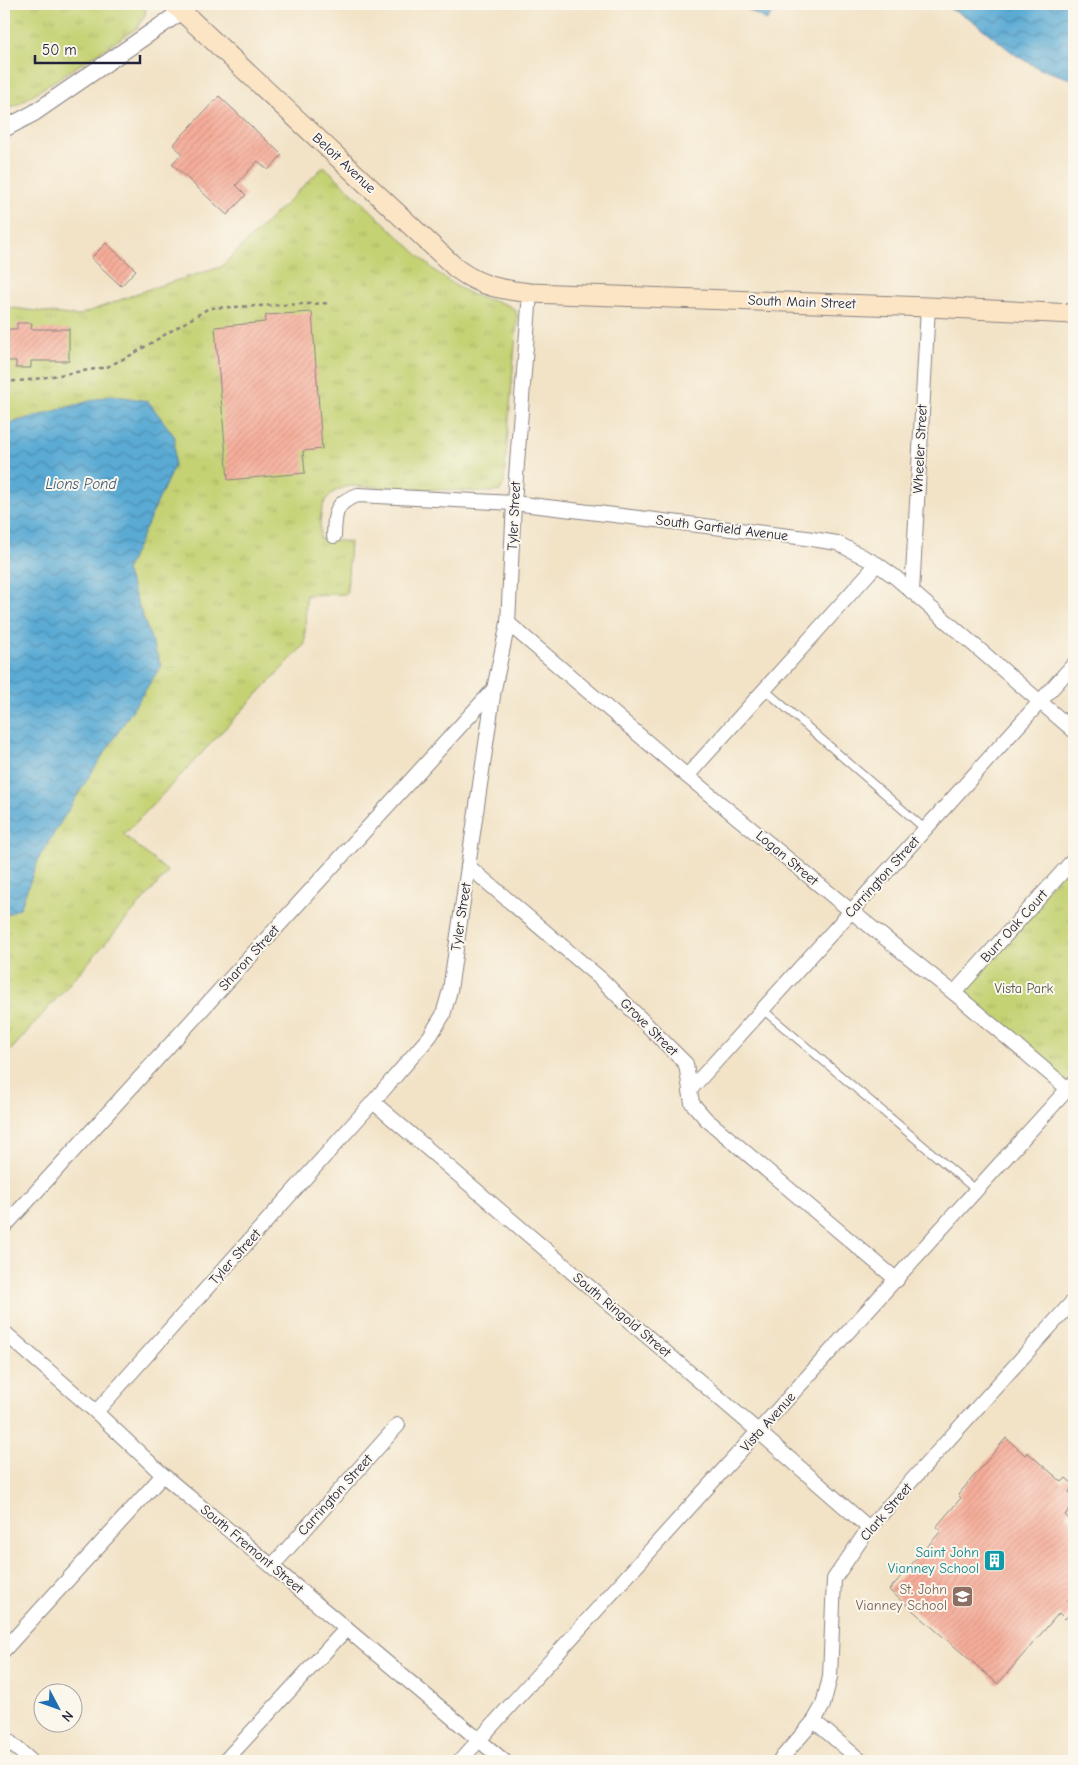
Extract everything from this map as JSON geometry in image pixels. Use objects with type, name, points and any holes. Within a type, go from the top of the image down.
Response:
[{"type":"main road","name":"Beloit Avenue","points":[[178,8],[457,269],[472,280],[493,288],[530,293]]},
{"type":"main road","name":"South Main Street","points":[[530,293],[1074,314]]},
{"type":"street","points":[[4,129],[34,113],[178,8]]},
{"type":"street","name":"Tyler Street","points":[[96,1412],[373,1102],[430,1036],[443,1015],[450,990],[494,689],[508,623],[514,503],[530,293]]},
{"type":"street","name":"Wheeler Street","points":[[912,592],[928,307]]},
{"type":"street","name":"South Garfield Avenue","points":[[334,536],[338,506],[345,499],[358,495],[514,503],[837,543],[877,564],[1074,731]]},
{"type":"street","points":[[687,776],[877,564]]},
{"type":"street","name":"Logan Street","points":[[508,623],[687,776],[851,911],[1071,1086]]},
{"type":"street","name":"Carrington Street","points":[[690,1090],[1074,664]]},
{"type":"street","name":"Sharon Street","points":[[4,1227],[494,689]]},
{"type":"street","name":"Burr Oak Court","points":[[954,993],[1074,859]]},
{"type":"street","name":"Grove Street","points":[[468,866],[601,980],[686,1064],[692,1103],[706,1119],[897,1280]]},
{"type":"street","name":"Vista Avenue","points":[[460,1761],[1071,1086]]},
{"type":"street","name":"South Ringold Street","points":[[373,1102],[870,1528]]},
{"type":"street","name":"Clark Street","points":[[779,1761],[814,1721],[823,1705],[830,1677],[834,1578],[870,1528],[1074,1300]]},
{"type":"street","name":"South Fremont Street","points":[[4,1332],[96,1412],[163,1475],[504,1761]]},
{"type":"street","name":"Carrington Street","points":[[273,1566],[398,1425]]},
{"type":"street","points":[[4,1650],[163,1475]]},
{"type":"street","points":[[225,1761],[346,1629]]},
{"type":"street","points":[[814,1721],[861,1761]]},
{"type":"street","points":[[4,1737],[31,1761]]},
{"type":"lane","points":[[764,689],[925,829]]},
{"type":"lane","points":[[762,1009],[976,1191]]},
{"type":"path","points":[[4,382],[29,380],[107,367],[133,354],[209,308],[330,303]]},
{"type":"green space","points":[[4,4],[146,5],[145,15],[137,28],[20,103],[4,111]]},
{"type":"green space","points":[[324,166],[439,274],[467,292],[484,299],[503,303],[516,311],[504,483],[500,491],[491,492],[350,486],[332,493],[323,505],[321,512],[320,539],[350,542],[347,594],[306,595],[305,644],[124,835],[168,872],[4,1058],[4,307],[77,316],[152,288],[221,267]]},
{"type":"green space","name":"Vista Park","points":[[1074,859],[1074,1082],[1068,1089],[954,993]]},
{"type":"water","points":[[739,4],[779,4],[767,21]]},
{"type":"water","points":[[944,4],[1074,4],[1074,80],[1040,69],[1017,56],[969,18]]},
{"type":"water","name":"Lions Pond","points":[[111,395],[148,401],[175,437],[174,466],[126,571],[161,666],[40,856],[20,908],[4,916],[4,425]]},
{"type":"building","points":[[219,96],[282,155],[268,170],[258,161],[236,185],[246,195],[227,215],[172,164],[182,153],[173,145]]},
{"type":"building","points":[[106,243],[136,270],[121,286],[91,258]]},
{"type":"building","points":[[312,312],[322,449],[303,451],[305,473],[228,480],[215,327],[265,322],[266,315]]},
{"type":"building","points":[[17,323],[32,323],[31,329],[69,329],[69,361],[31,361],[31,368],[16,368],[16,361],[4,361],[4,329],[17,329]]},
{"type":"building","name":"Saint John Vianney School","points":[[1006,1438],[1025,1455],[1027,1452],[1062,1482],[1066,1478],[1074,1485],[1069,1492],[1074,1497],[1074,1504],[1065,1515],[1074,1524],[1074,1593],[1067,1602],[1074,1608],[1065,1619],[1059,1613],[998,1684],[889,1590],[941,1531],[936,1527],[961,1498],[958,1495]]},
{"type":"place","name":"Saint John Vianney School","points":[[995,1560]]},
{"type":"place","name":"St. John Vianney School","points":[[963,1597]]}]
